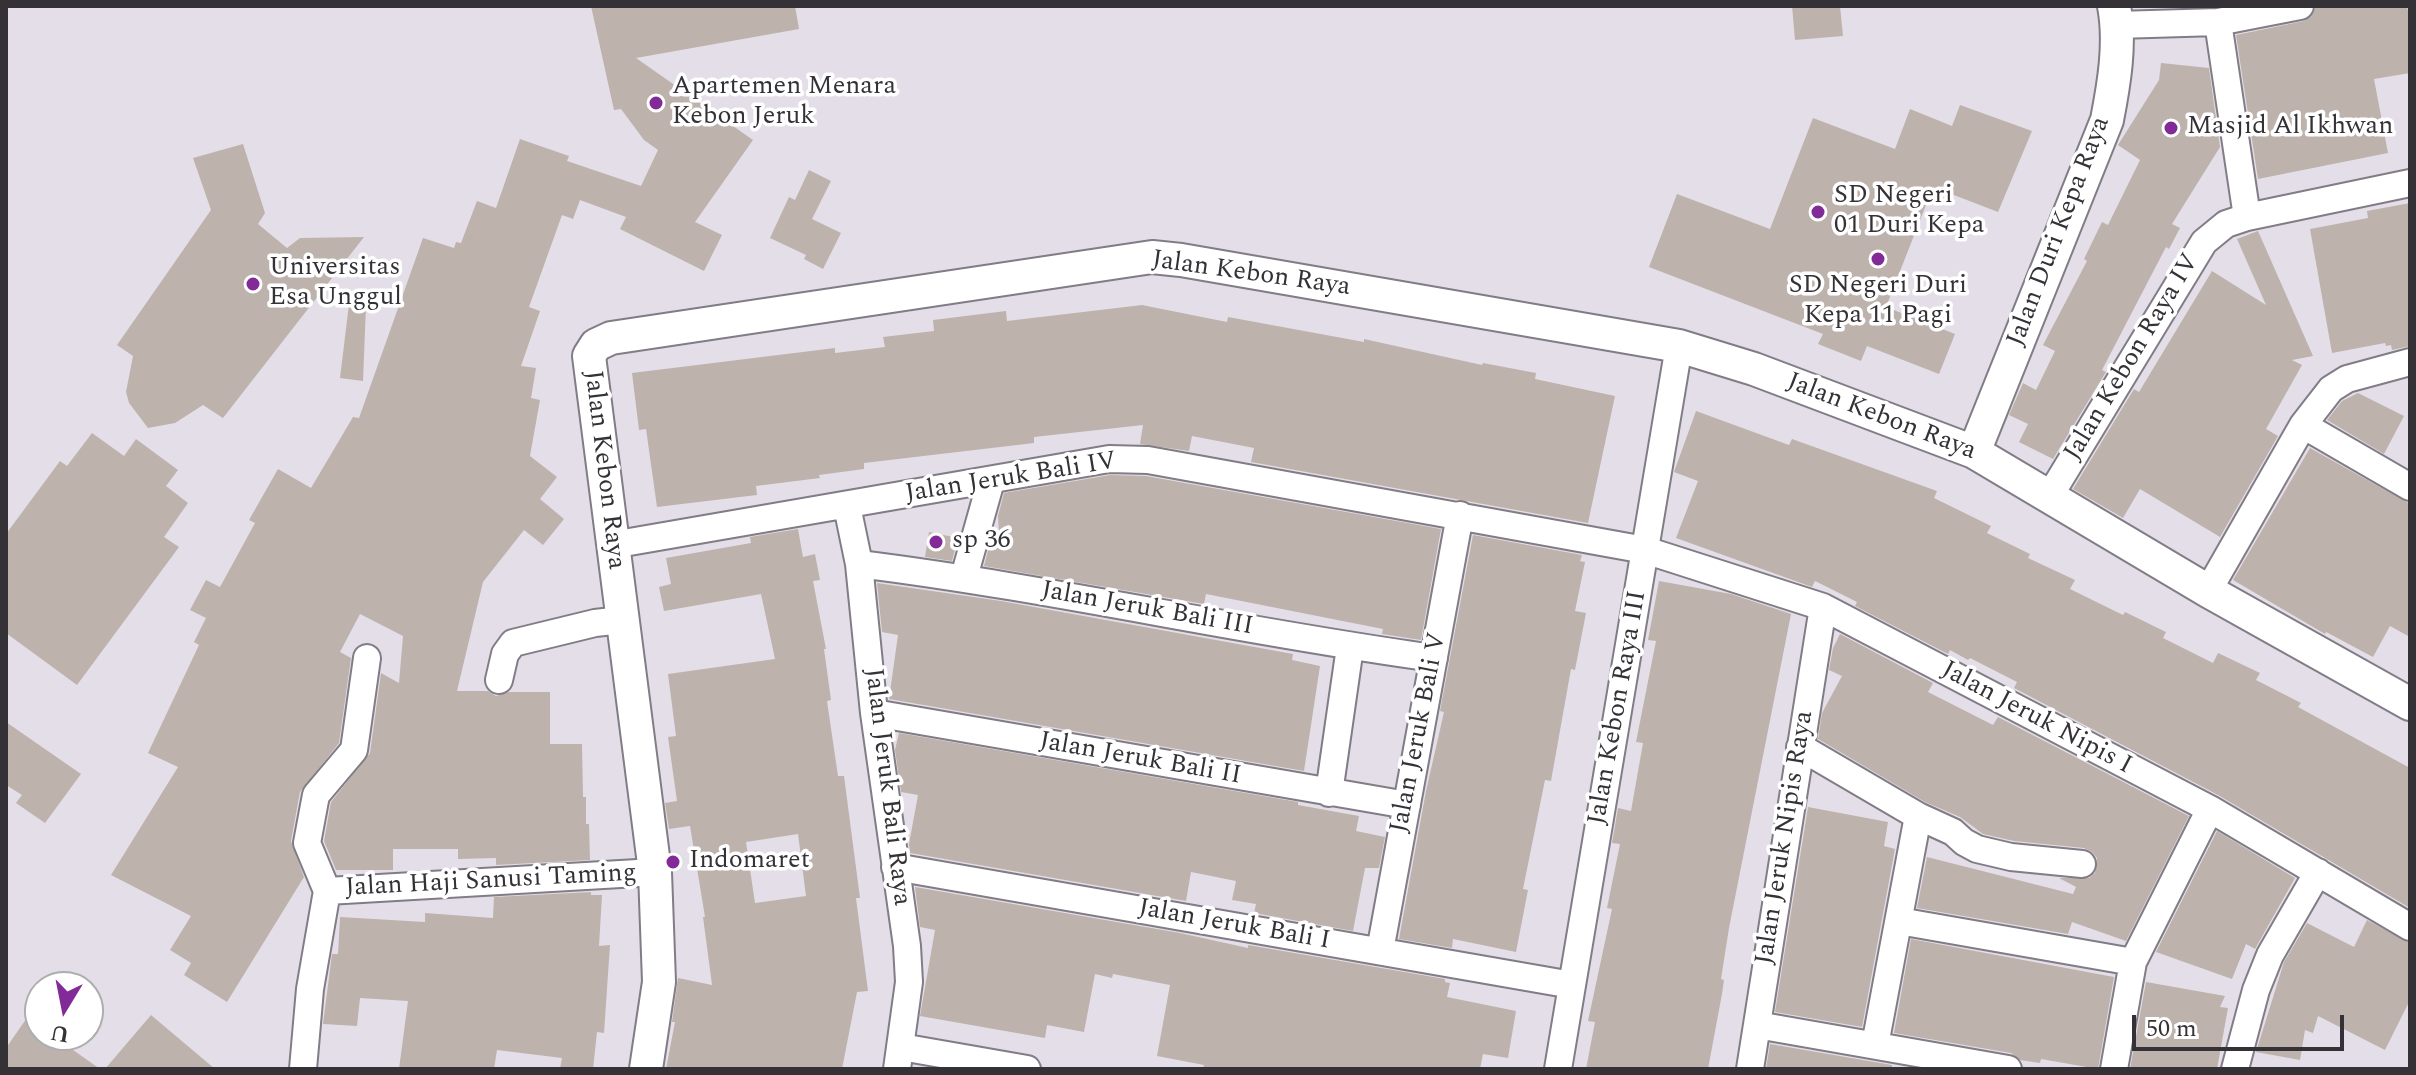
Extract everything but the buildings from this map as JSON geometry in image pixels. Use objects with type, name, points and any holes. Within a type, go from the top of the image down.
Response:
[{"type":"street","points":[[2122,20],[2218,22],[2300,6]]},
{"type":"street","name":"Jalan Duri Kepa Raya","points":[[1974,452],[2107,120],[2122,20]]},
{"type":"street","points":[[2218,22],[2247,217]]},
{"type":"street","name":"Jalan Kebon Raya IV","points":[[2049,497],[2204,242],[2226,224],[2247,217],[2410,183]]},
{"type":"street","name":"Jalan Kebon Raya","points":[[646,1069],[659,982],[655,872],[589,356],[596,345],[611,338],[1152,257],[1197,262],[1679,346],[1754,369],[1974,452],[2208,591],[2410,704]]},
{"type":"street","name":"Jalan Kebon Raya III","points":[[1558,1069],[1679,346]]},
{"type":"street","points":[[2208,591],[2303,425],[2331,389],[2340,382],[2410,362]]},
{"type":"street","points":[[2303,425],[2410,487]]},
{"type":"street","name":"Jalan Jeruk Bali IV","points":[[612,545],[1109,459],[1148,460],[1645,550]]},
{"type":"street","points":[[964,577],[991,481]]},
{"type":"street","name":"Jalan Jeruk Bali Raya","points":[[847,506],[859,564],[874,713],[907,946],[909,982],[899,1058]]},
{"type":"street","name":"Jalan Jeruk Bali V","points":[[1380,951],[1460,515]]},
{"type":"street","name":"Jalan Jeruk Nipis I","points":[[1645,550],[1823,607],[2210,809],[2410,927]]},
{"type":"street","name":"Jalan Jeruk Bali III","points":[[859,564],[964,577],[1350,647],[1434,658]]},
{"type":"street","name":"Jalan Jeruk Nipis Raya","points":[[1750,1069],[1823,607]]},
{"type":"street","points":[[499,680],[505,654],[513,643],[595,623],[622,620]]},
{"type":"street","points":[[1329,793],[1350,647]]},
{"type":"street","name":"Jalan Haji Sanusi Taming","points":[[303,1069],[310,989],[327,891],[307,843],[316,795],[354,750],[367,658]]},
{"type":"street","name":"Jalan Jeruk Bali II","points":[[874,713],[1407,805]]},
{"type":"street","points":[[1800,747],[1918,816],[1953,832],[1977,849],[2011,857],[2082,864]]},
{"type":"street","points":[[2114,1069],[2133,962],[2210,809]]},
{"type":"street","points":[[1875,1045],[1918,816]]},
{"type":"street","name":"Jalan Jeruk Bali I","points":[[895,867],[1572,985]]},
{"type":"street","name":"Jalan Haji Sanusi Taming","points":[[327,891],[655,872]]},
{"type":"street","points":[[2235,1069],[2256,990],[2270,955],[2318,872]]},
{"type":"street","points":[[1899,921],[2133,962]]},
{"type":"street","points":[[1757,1025],[2008,1069]]},
{"type":"street","points":[[899,1058],[1027,1069]]},
{"type":"place","name":"Apartemen Menara Kebon Jeruk","points":[[656,103]]},
{"type":"place","name":"Masjid Al Ikhwan","points":[[2171,128]]},
{"type":"place","name":"SD Negeri 01 Duri Kepa","points":[[1818,212]]},
{"type":"place","name":"SD Negeri Duri Kepa 11 Pagi","points":[[1878,259]]},
{"type":"place","name":"Universitas Esa Unggul","points":[[253,284]]},
{"type":"place","name":"sp 36","points":[[936,542]]},
{"type":"place","name":"Indomaret","points":[[673,862]]}]
